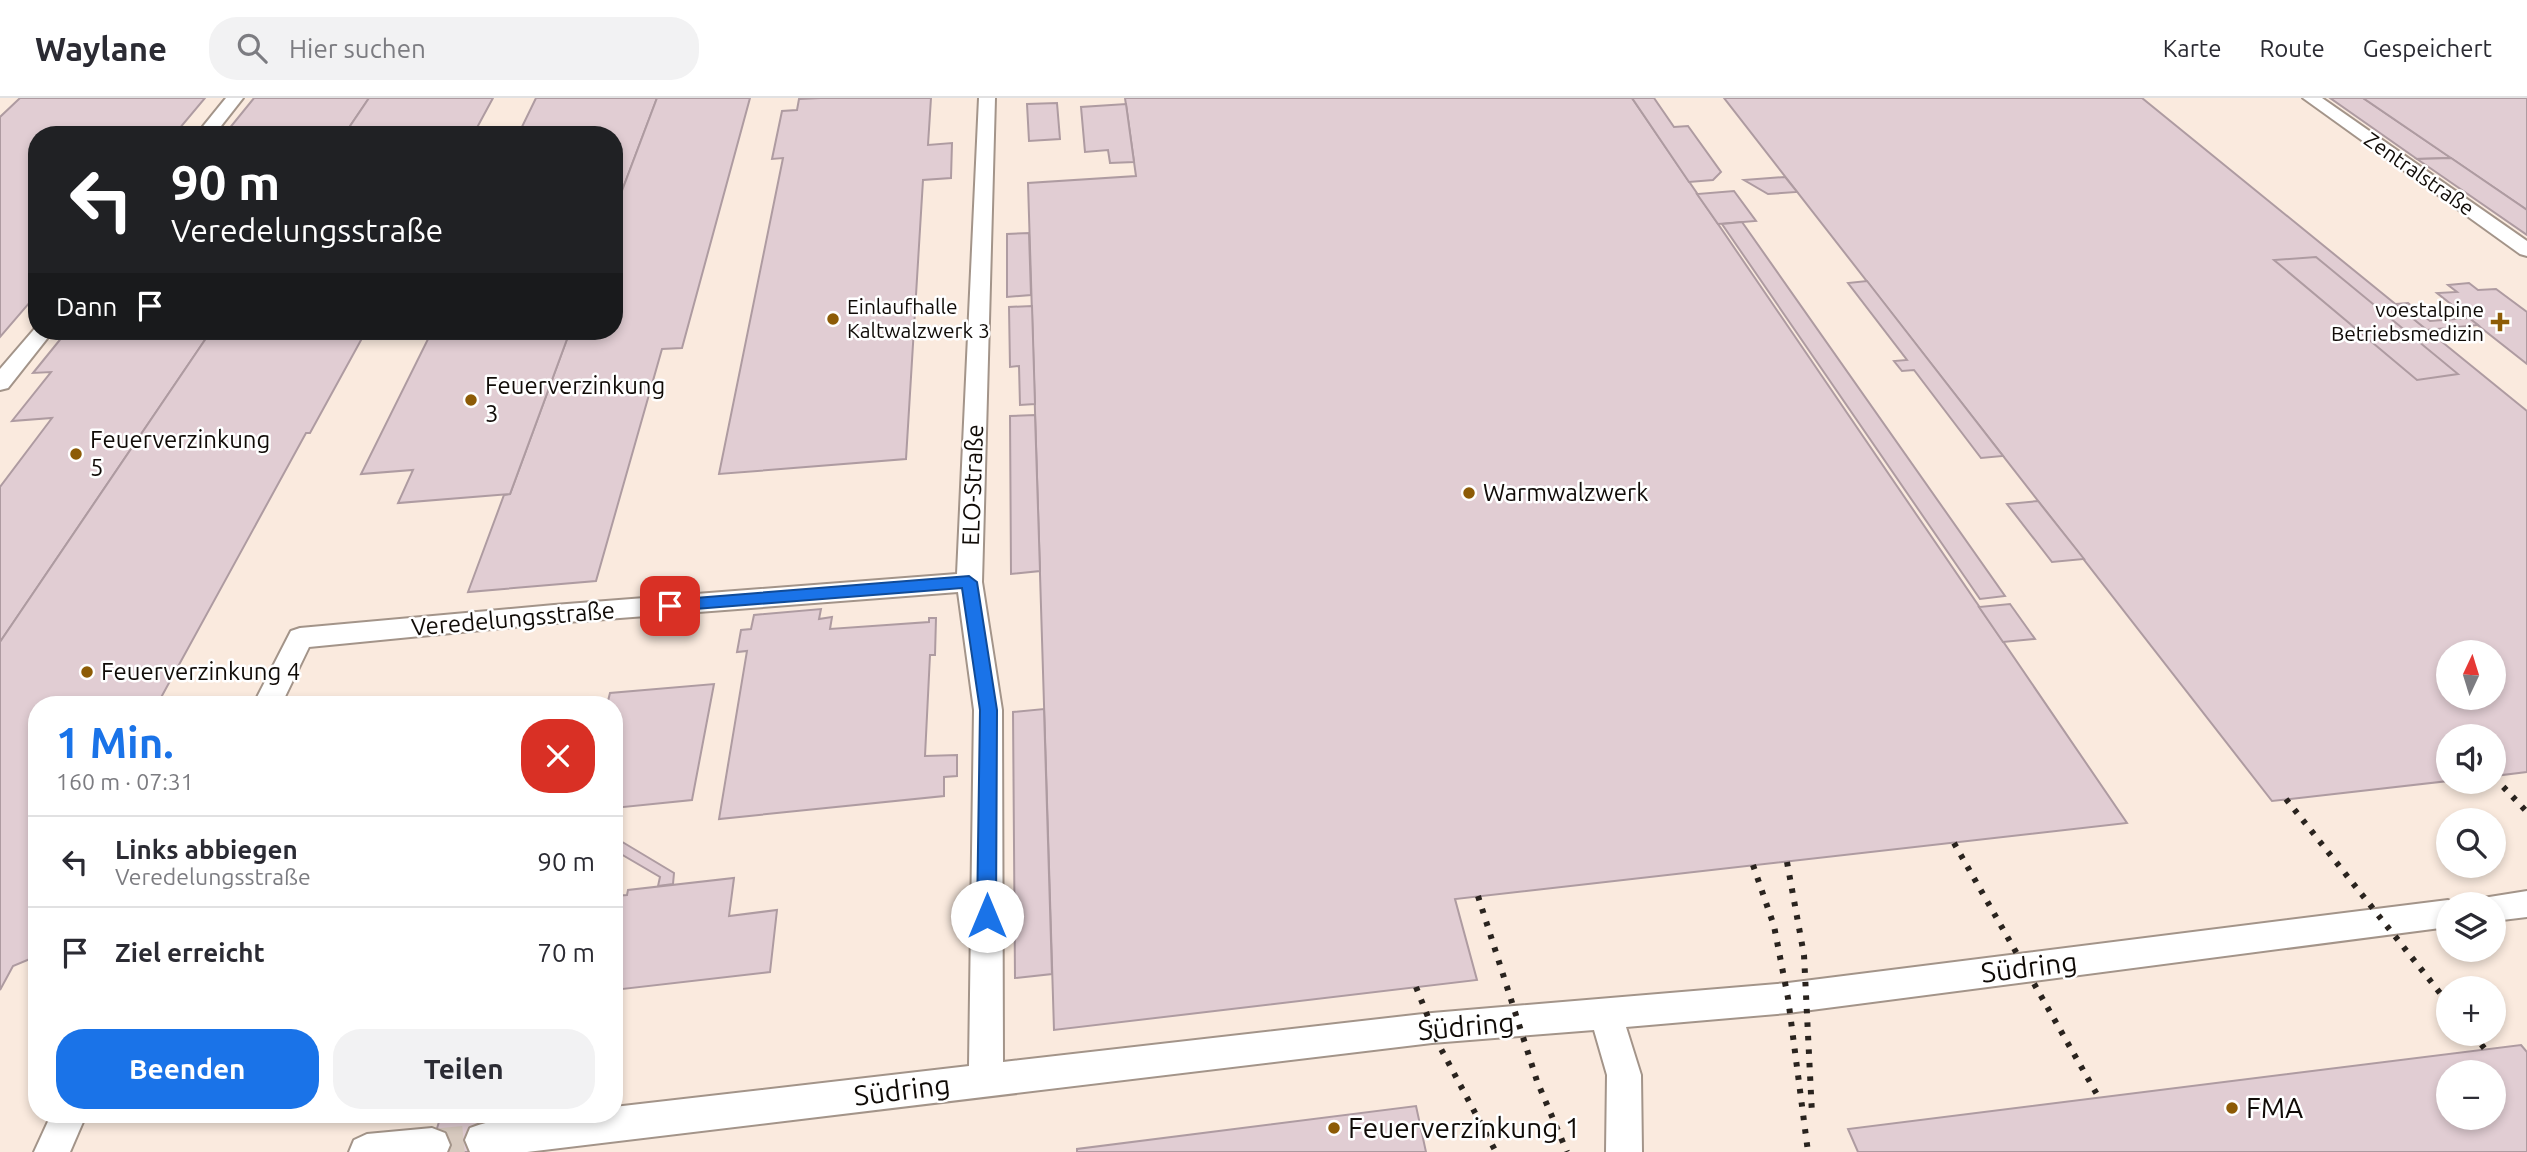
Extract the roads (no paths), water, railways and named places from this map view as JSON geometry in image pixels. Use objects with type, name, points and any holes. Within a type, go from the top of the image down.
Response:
[{"type":"street","points":[[212,126],[235,98]]},
{"type":"street","name":"ELO-Straße","points":[[986,1081],[988,710],[969,582],[987,98]]},
{"type":"street","name":"Zentralstraße","points":[[2311,98],[2527,250]]},
{"type":"street","points":[[0,383],[36,340]]},
{"type":"street","name":"Veredelungsstraße","points":[[271,696],[300,638],[554,614],[969,582]]},
{"type":"street","name":"Südring","points":[[483,1140],[1433,1028],[1788,998],[2436,916]]},
{"type":"street","points":[[1605,1014],[1624,1075],[1625,1152]]},
{"type":"street","points":[[52,1152],[65,1123]]},
{"type":"street","points":[[367,1152],[432,1145]]},
{"type":"tunnel","points":[[432,1145],[483,1140]]},
{"type":"railway","points":[[2506,790],[2527,812]]},
{"type":"railway","points":[[2286,799],[2436,988]]},
{"type":"railway","points":[[1954,843],[2099,1098]]},
{"type":"railway","points":[[1787,862],[1804,955],[1812,1114]]},
{"type":"railway","points":[[1753,865],[1774,926],[1788,998],[1808,1152]]},
{"type":"railway","points":[[1478,896],[1537,1081],[1567,1152]]},
{"type":"railway","points":[[1416,987],[1440,1047],[1496,1152]]},
{"type":"place","name":"Einlaufhalle Kaltwalzwerk 3","points":[[833,319]]},
{"type":"place","name":"voestalpine Betriebsmedizin","points":[[2500,322]]},
{"type":"place","name":"Feuerverzinkung 3","points":[[471,400]]},
{"type":"place","name":"Feuerverzinkung 5","points":[[76,454]]},
{"type":"place","name":"Warmwalzwerk","points":[[1469,493]]},
{"type":"place","name":"Feuerverzinkung 4","points":[[87,672]]},
{"type":"place","name":"FMA","points":[[2232,1108]]},
{"type":"place","name":"Feuerverzinkung 1","points":[[1334,1128]]}]
